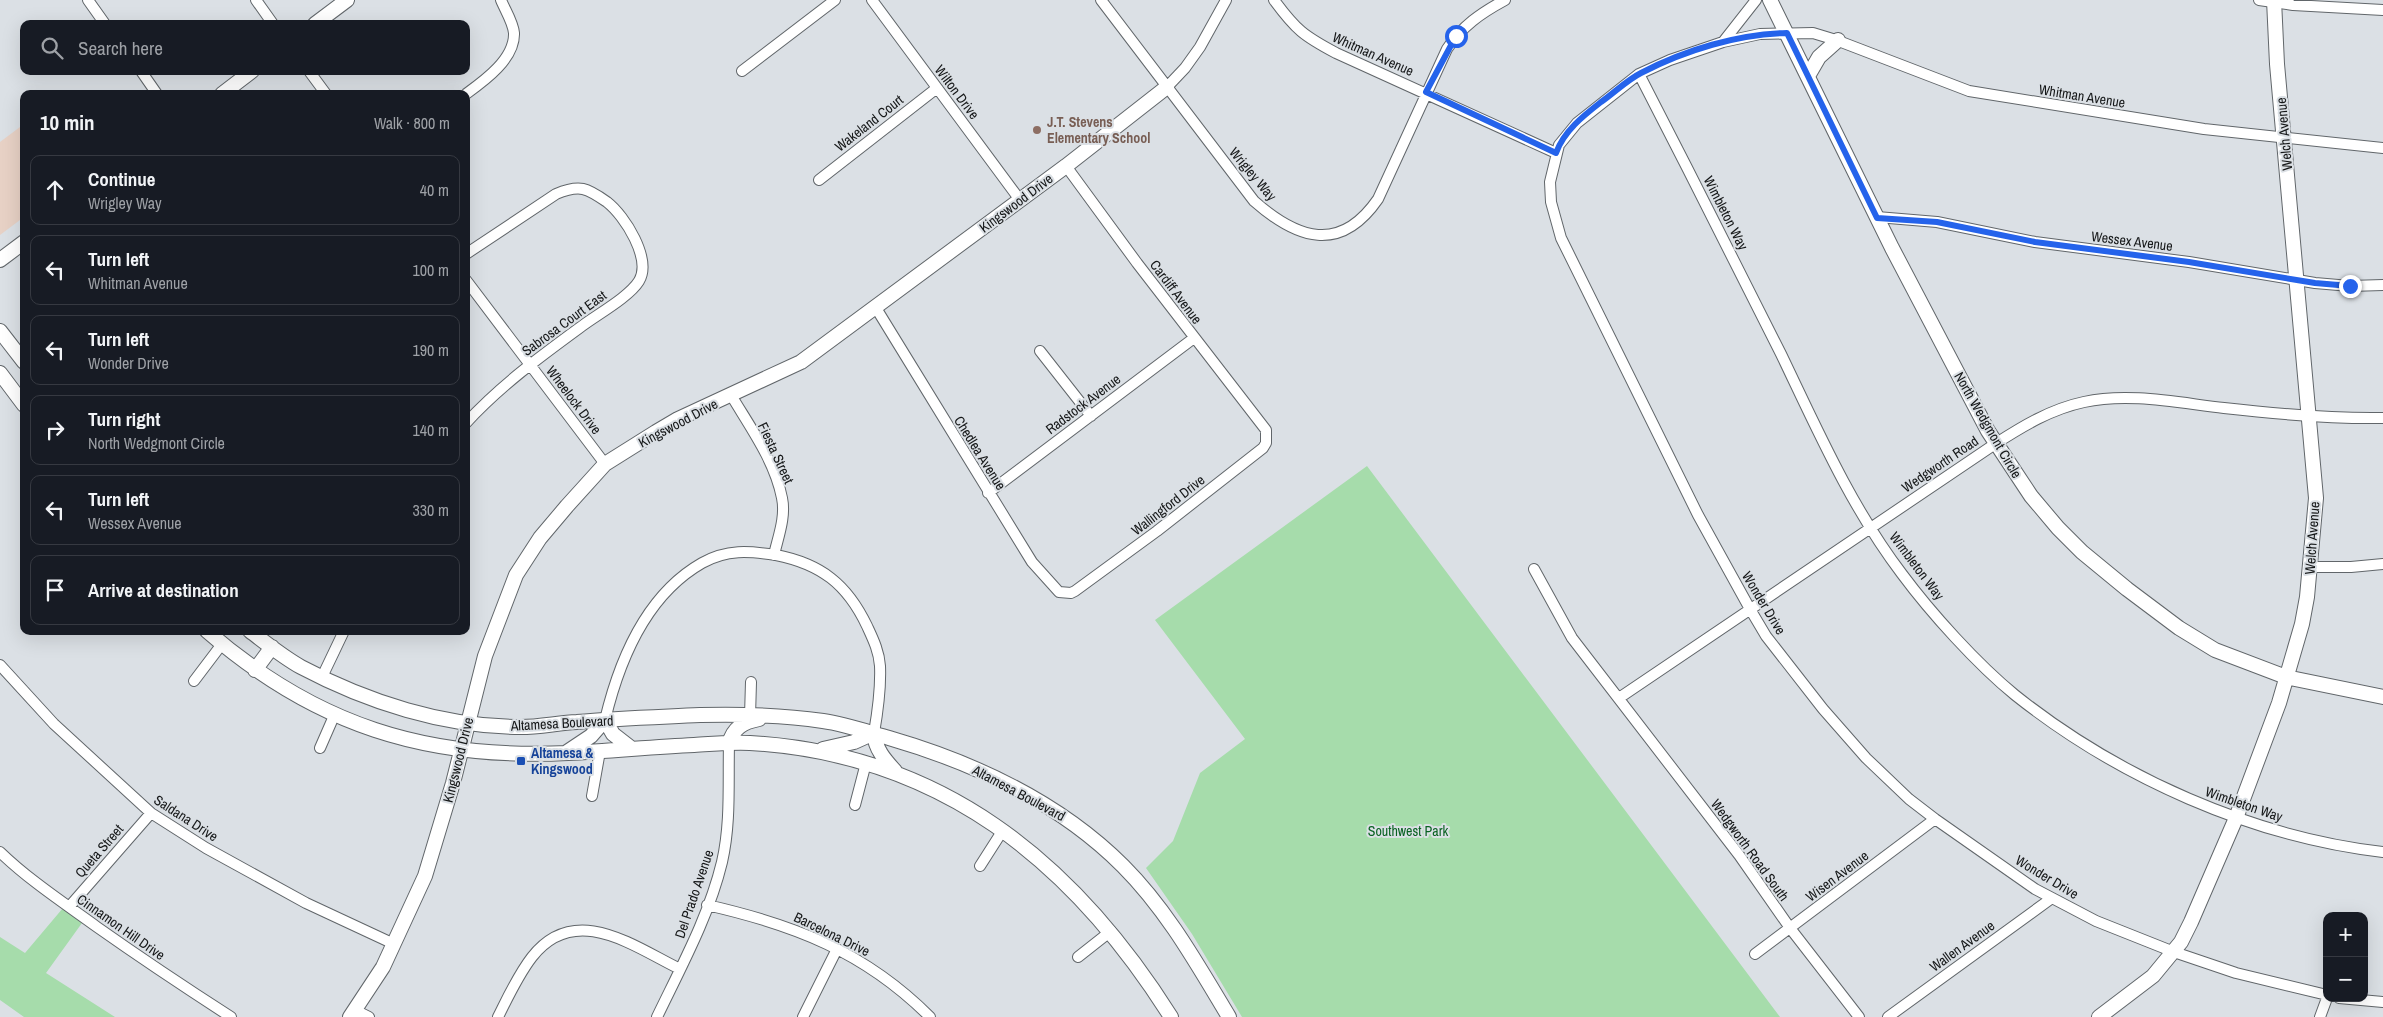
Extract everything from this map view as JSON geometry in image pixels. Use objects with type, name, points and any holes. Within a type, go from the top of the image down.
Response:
[{"type":"street","points":[[88,0],[103,20]]},
{"type":"street","points":[[256,0],[270,20]]},
{"type":"street","points":[[320,20],[347,0]]},
{"type":"street","points":[[470,90],[498,66],[511,45],[514,35],[512,25],[501,0]]},
{"type":"street","points":[[742,71],[835,0]]},
{"type":"street","name":"Wilton Drive","points":[[872,0],[1020,200]]},
{"type":"street","name":"Wrigley Way","points":[[1101,0],[1254,201],[1272,217],[1288,226],[1304,234],[1318,236],[1334,233],[1357,223],[1368,214],[1378,199],[1426,92],[1456,36],[1481,13],[1505,0]]},
{"type":"street","name":"Kingswood Drive","points":[[353,1013],[382,967],[425,876],[453,783],[485,656],[516,576],[540,538],[605,464],[678,419],[801,362],[1066,166],[1167,87],[1195,54],[1226,0]]},
{"type":"street","name":"Whitman Avenue","points":[[1274,0],[1292,24],[1304,36],[1336,54],[1426,92],[1556,153]]},
{"type":"street","points":[[1723,42],[1756,0]]},
{"type":"street","name":"North Wedgmont Circle","points":[[1770,0],[1877,218],[1995,444],[2031,496],[2058,528],[2082,552],[2127,588],[2179,628],[2215,650],[2286,677],[2383,697]]},
{"type":"street","points":[[2259,0],[2383,10]]},
{"type":"street","name":"Welch Avenue","points":[[2099,1017],[2153,976],[2174,952],[2191,922],[2236,818],[2279,703],[2302,624],[2312,567],[2316,498],[2277,64],[2274,1]]},
{"type":"street","name":"Whitman Avenue","points":[[1787,33],[1814,33],[1838,40],[1969,91],[2204,129],[2383,148]]},
{"type":"street","name":"Wonder Drive","points":[[1787,33],[1760,34],[1723,42],[1670,60],[1639,74],[1577,123],[1566,135],[1556,153],[1550,182],[1550,195],[1561,238],[1698,515],[1750,609],[1766,636],[1823,709],[1866,758],[1934,819],[2034,889],[2096,921],[2174,952],[2236,973],[2323,993]]},
{"type":"street","points":[[1808,76],[1819,56],[1838,40]]},
{"type":"street","name":"Wimbleton Way","points":[[1639,74],[1854,502],[1901,572],[1927,605],[1985,668],[2015,695],[2115,762],[2186,798],[2236,818],[2301,838],[2383,852]]},
{"type":"street","points":[[144,75],[154,90]]},
{"type":"street","points":[[227,90],[247,75]]},
{"type":"street","points":[[312,75],[323,90]]},
{"type":"street","name":"Wakeland Court","points":[[818,180],[937,88]]},
{"type":"street","name":"Cardiff Avenue","points":[[1066,166],[1266,433]]},
{"type":"street","name":"Sabrosa Court East","points":[[470,251],[539,205],[568,189],[584,188],[592,191],[610,205],[630,232],[638,244],[642,256],[643,272],[632,290],[530,364],[470,419]]},
{"type":"street","name":"Wessex Avenue","points":[[1877,218],[1937,222],[2035,242],[2189,262],[2297,280],[2350,286],[2383,285]]},
{"type":"street","points":[[0,260],[20,245]]},
{"type":"street","name":"Wheelock Drive","points":[[470,285],[605,464]]},
{"type":"street","name":"Chedlea Avenue","points":[[876,308],[1032,562],[1059,592],[1071,594],[1075,591]]},
{"type":"street","points":[[0,331],[20,357]]},
{"type":"street","name":"Radstock Avenue","points":[[988,493],[1194,338]]},
{"type":"street","points":[[1040,350],[1090,416]]},
{"type":"street","points":[[0,373],[20,400]]},
{"type":"street","name":"Fiesta Street","points":[[730,395],[760,443],[772,469],[782,499],[782,522],[774,555]]},
{"type":"street","name":"Wedgworth Road","points":[[1619,698],[1995,444],[2031,421],[2058,410],[2085,402],[2114,399],[2158,401],[2309,416],[2383,418]]},
{"type":"street","name":"Wallingford Drive","points":[[1075,591],[1157,531],[1263,448],[1266,443],[1266,433]]},
{"type":"street","points":[[564,753],[591,736],[605,720],[612,689],[634,636],[656,604],[670,588],[702,563],[728,552],[750,551],[810,564],[826,574],[850,598],[875,644],[880,664],[880,700],[874,742],[883,759],[898,775]]},
{"type":"street","points":[[2312,567],[2351,567],[2383,564]]},
{"type":"street","name":"Wedgworth Road South","points":[[1534,569],[1572,638],[1859,1017]]},
{"type":"street","name":"Altamesa Boulevard","points":[[212,635],[278,686],[334,716],[417,744],[461,750],[523,754],[729,744],[792,746],[866,763],[898,775],[953,799],[1003,830],[1046,865],[1111,931],[1144,974],[1171,1017]]},
{"type":"street","name":"Altamesa Boulevard","points":[[256,635],[298,666],[364,697],[411,712],[467,723],[521,728],[605,720],[706,715],[770,717],[825,721],[874,733],[929,750],[990,776],[1054,810],[1089,836],[1123,866],[1153,900],[1177,932],[1228,1016]]},
{"type":"street","points":[[322,677],[343,635]]},
{"type":"street","points":[[194,681],[222,644]]},
{"type":"street","points":[[256,670],[272,647]]},
{"type":"street","name":"Saldana Drive","points":[[0,665],[54,724],[151,813],[206,848],[298,899],[394,944]]},
{"type":"street","points":[[750,716],[751,682]]},
{"type":"street","points":[[706,715],[717,722],[724,730],[729,744]]},
{"type":"street","points":[[320,748],[334,716]]},
{"type":"street","points":[[729,744],[732,733],[737,728],[749,721],[770,717]]},
{"type":"street","points":[[605,720],[613,734],[631,748]]},
{"type":"street","points":[[817,751],[854,742],[874,733]]},
{"type":"street","name":"Del Prado Avenue","points":[[657,1017],[707,905],[722,862],[728,824],[729,744]]},
{"type":"street","points":[[592,796],[600,751]]},
{"type":"street","points":[[855,805],[866,763]]},
{"type":"street","name":"Queta Street","points":[[69,907],[151,813]]},
{"type":"street","name":"Wisen Avenue","points":[[1755,954],[1934,819]]},
{"type":"street","points":[[980,866],[1003,830]]},
{"type":"street","name":"Cinnamon Hill Drive","points":[[0,852],[15,866],[69,907],[186,990],[231,1017]]},
{"type":"street","name":"Wallen Avenue","points":[[1888,1017],[2052,898]]},
{"type":"street","name":"Barcelona Drive","points":[[707,905],[759,917],[794,929],[837,949],[887,979],[930,1017]]},
{"type":"street","points":[[498,1017],[532,956],[557,937],[581,928],[614,936],[680,969]]},
{"type":"street","points":[[1078,957],[1111,931]]},
{"type":"street","points":[[803,1017],[837,949]]},
{"type":"street","points":[[2368,1001],[2383,1002]]},
{"type":"street","points":[[2320,1017],[2326,1002]]},
{"type":"street","points":[[353,1013],[369,1017]]},
{"type":"shaded area","points":[[20,127],[20,220],[0,235],[0,142]]},
{"type":"green space","name":"Southwest Park","points":[[1367,466],[1780,1017],[1242,1017],[1192,934],[1146,868],[1173,841],[1200,773],[1245,739],[1155,620]]},
{"type":"green space","points":[[63,908],[82,923],[46,973],[115,1017],[24,1017],[0,1000],[0,937],[25,953]]},
{"type":"place","name":"J.T. Stevens Elementary School","points":[[1037,130]]},
{"type":"place","name":"Altamesa & Kingswood","points":[[521,761]]},
{"type":"route","points":[[1456,36],[1426,92],[1556,153],[1559,145],[1577,123],[1639,74],[1670,60],[1723,42],[1760,34],[1787,33],[1877,218],[1937,222],[2035,242],[2189,262],[2315,283],[2350,286]]}]
